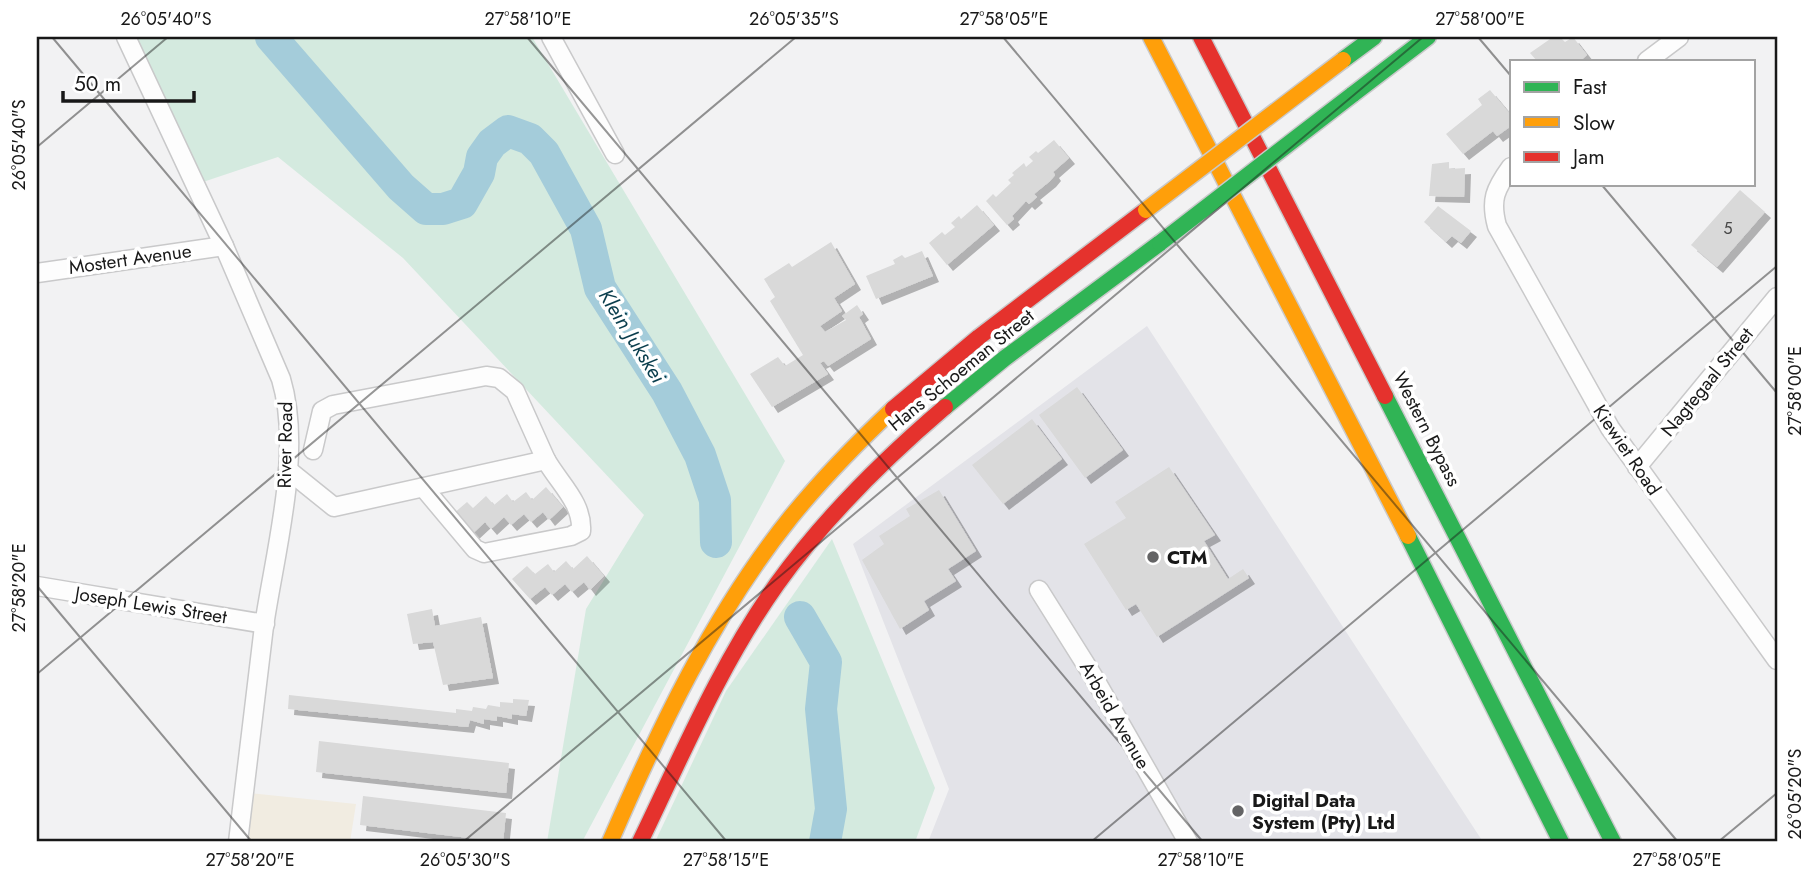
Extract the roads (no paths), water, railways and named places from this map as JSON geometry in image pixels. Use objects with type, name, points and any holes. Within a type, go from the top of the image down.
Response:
[{"type":"main road","points":[[1151,37],[1384,488],[1561,842]]},
{"type":"main road","name":"Western Bypass","points":[[1201,37],[1613,842]]},
{"type":"main road","name":"Hans Schoeman Street","points":[[610,842],[672,705],[730,602],[794,513],[857,444],[939,369],[1374,37]]},
{"type":"main road","name":"Hans Schoeman Street","points":[[640,842],[742,637],[778,582],[819,530],[876,469],[941,410],[1428,37]]},
{"type":"street","name":"River Road","points":[[126,37],[224,246],[288,401],[288,470],[265,624],[238,842]]},
{"type":"street","points":[[551,37],[615,154]]},
{"type":"street","points":[[1648,60],[1679,37]]},
{"type":"street","name":"Kiewiet Road","points":[[1510,169],[1495,194],[1493,209],[1497,226],[1609,428],[1777,660]]},
{"type":"street","name":"Mostert Avenue","points":[[37,273],[224,246]]},
{"type":"street","name":"Nagtegaal Street","points":[[1637,467],[1777,297]]},
{"type":"street","points":[[313,450],[322,411],[333,405],[486,376],[499,378],[515,391],[546,460],[571,495],[582,518],[581,531],[571,537],[484,552],[475,549],[423,487]]},
{"type":"street","points":[[288,470],[334,507],[546,460]]},
{"type":"street","name":"Joseph Lewis Street","points":[[37,586],[265,624]]},
{"type":"street","name":"Arbeid Avenue","points":[[1039,590],[1093,676],[1188,842]]},
{"type":"waterway","name":"Klein Jukskei","points":[[271,37],[401,187],[426,209],[443,209],[462,203],[479,173],[482,157],[492,143],[508,131],[530,139],[544,153],[586,229],[600,288],[667,392],[700,455],[715,500],[716,542]]},
{"type":"waterway","name":"Klein Jukskei","points":[[800,617],[826,662],[821,709],[831,809],[825,842]]},
{"type":"place","name":"CTM","points":[[1153,557]]},
{"type":"place","name":"Digital Data System (Pty) Ltd","points":[[1238,811]]}]
